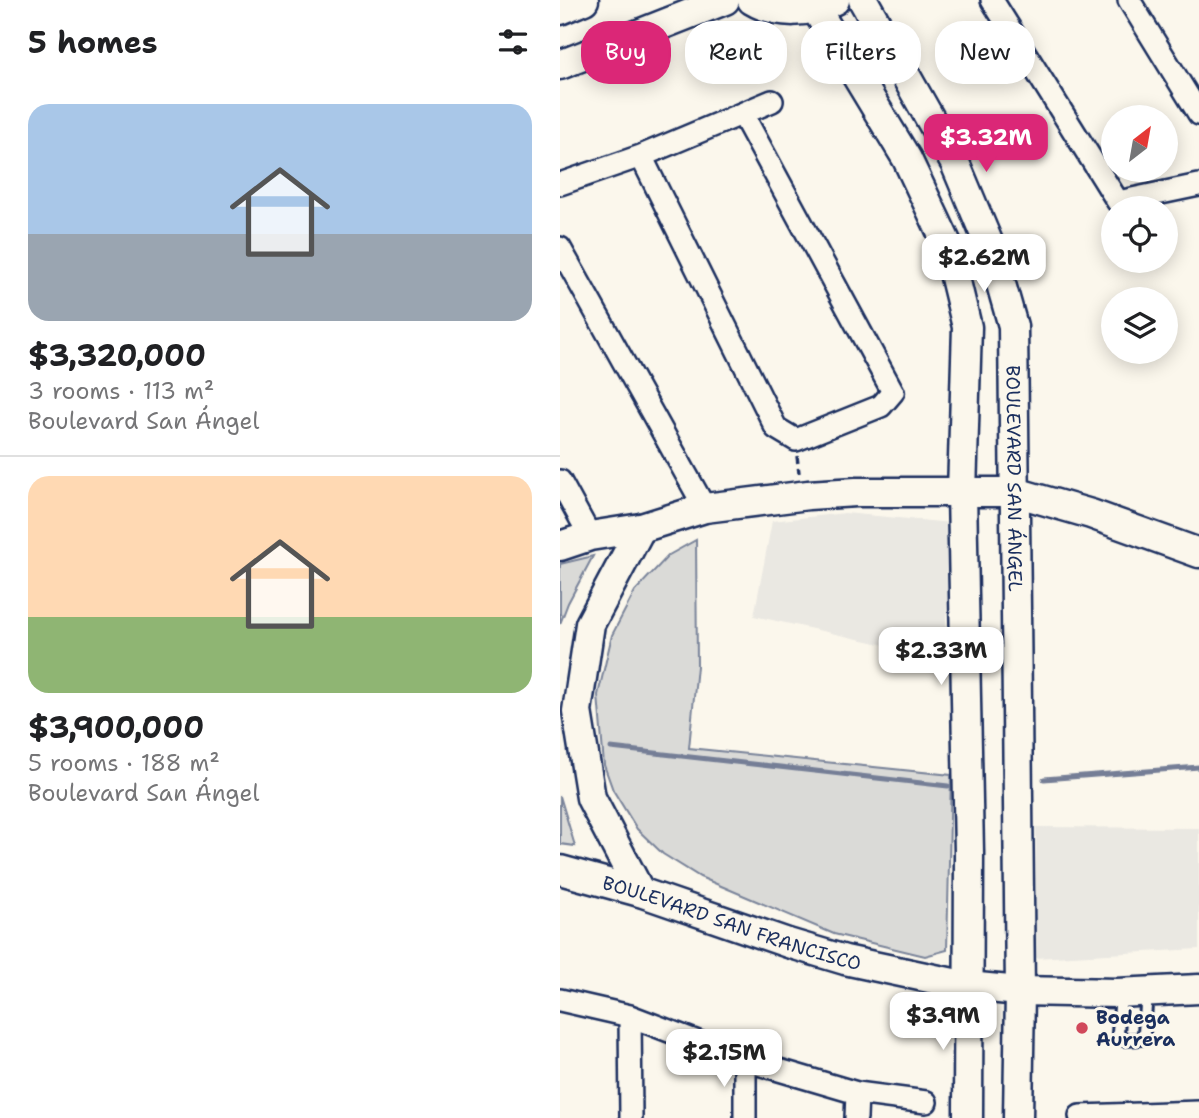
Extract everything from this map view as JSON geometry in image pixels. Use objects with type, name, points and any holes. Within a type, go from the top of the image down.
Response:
[{"type":"street","points":[[560,10],[584,0]]},
{"type":"street","points":[[560,65],[725,0]]},
{"type":"street","points":[[752,0],[777,10],[796,11],[825,4],[907,159],[947,244],[967,327],[962,492],[969,853],[968,1118]]},
{"type":"street","name":"BOULEVARD SAN ÁNGEL","points":[[863,0],[955,163],[995,264],[1013,326],[1020,990],[1018,1118]]},
{"type":"street","points":[[992,0],[1118,202],[1199,185]]},
{"type":"street","points":[[1129,0],[1199,114]]},
{"type":"street","points":[[560,184],[641,156],[772,101]]},
{"type":"street","points":[[641,156],[776,428],[796,440],[881,406],[893,392],[743,114]]},
{"type":"street","points":[[560,248],[705,508]]},
{"type":"street","points":[[955,279],[995,264]]},
{"type":"street","points":[[560,481],[590,536]]},
{"type":"street","points":[[560,546],[590,536],[641,528],[705,508],[801,496],[856,492],[1015,492],[1091,514],[1199,553]]},
{"type":"street","points":[[639,892],[591,798],[577,711],[590,624],[641,528]]},
{"type":"street","name":"BOULEVARD SAN FRANCISCO","points":[[560,870],[639,892],[845,960],[967,986],[1134,992],[1199,989]]},
{"type":"street","points":[[560,1000],[630,1016],[745,1060],[857,1093],[926,1102]]},
{"type":"street","points":[[630,1016],[631,1118]]},
{"type":"street","points":[[745,1060],[745,1118]]},
{"type":"street","points":[[856,1118],[857,1093]]},
{"type":"street","points":[[1080,1116],[1132,1117],[1199,1112]]},
{"type":"path","points":[[796,440],[801,496]]},
{"type":"shaded area","points":[[845,513],[951,523],[944,658],[754,616],[772,521]]},
{"type":"shaded area","points":[[696,540],[697,666],[689,748],[951,775],[947,950],[925,956],[834,934],[700,877],[663,854],[637,829],[613,790],[604,765],[598,695],[612,635],[635,591],[669,555]]},
{"type":"shaded area","points":[[593,556],[568,603],[560,624],[560,564]]},
{"type":"shaded area","points":[[560,796],[575,846],[560,844]]},
{"type":"shaded area","points":[[1036,827],[1199,828],[1199,949],[1035,958]]},
{"type":"waterway","points":[[611,748],[948,786]]},
{"type":"waterway","points":[[1044,779],[1199,767]]},
{"type":"place","name":"Bodega Aurrera","points":[[1082,1028]]}]
